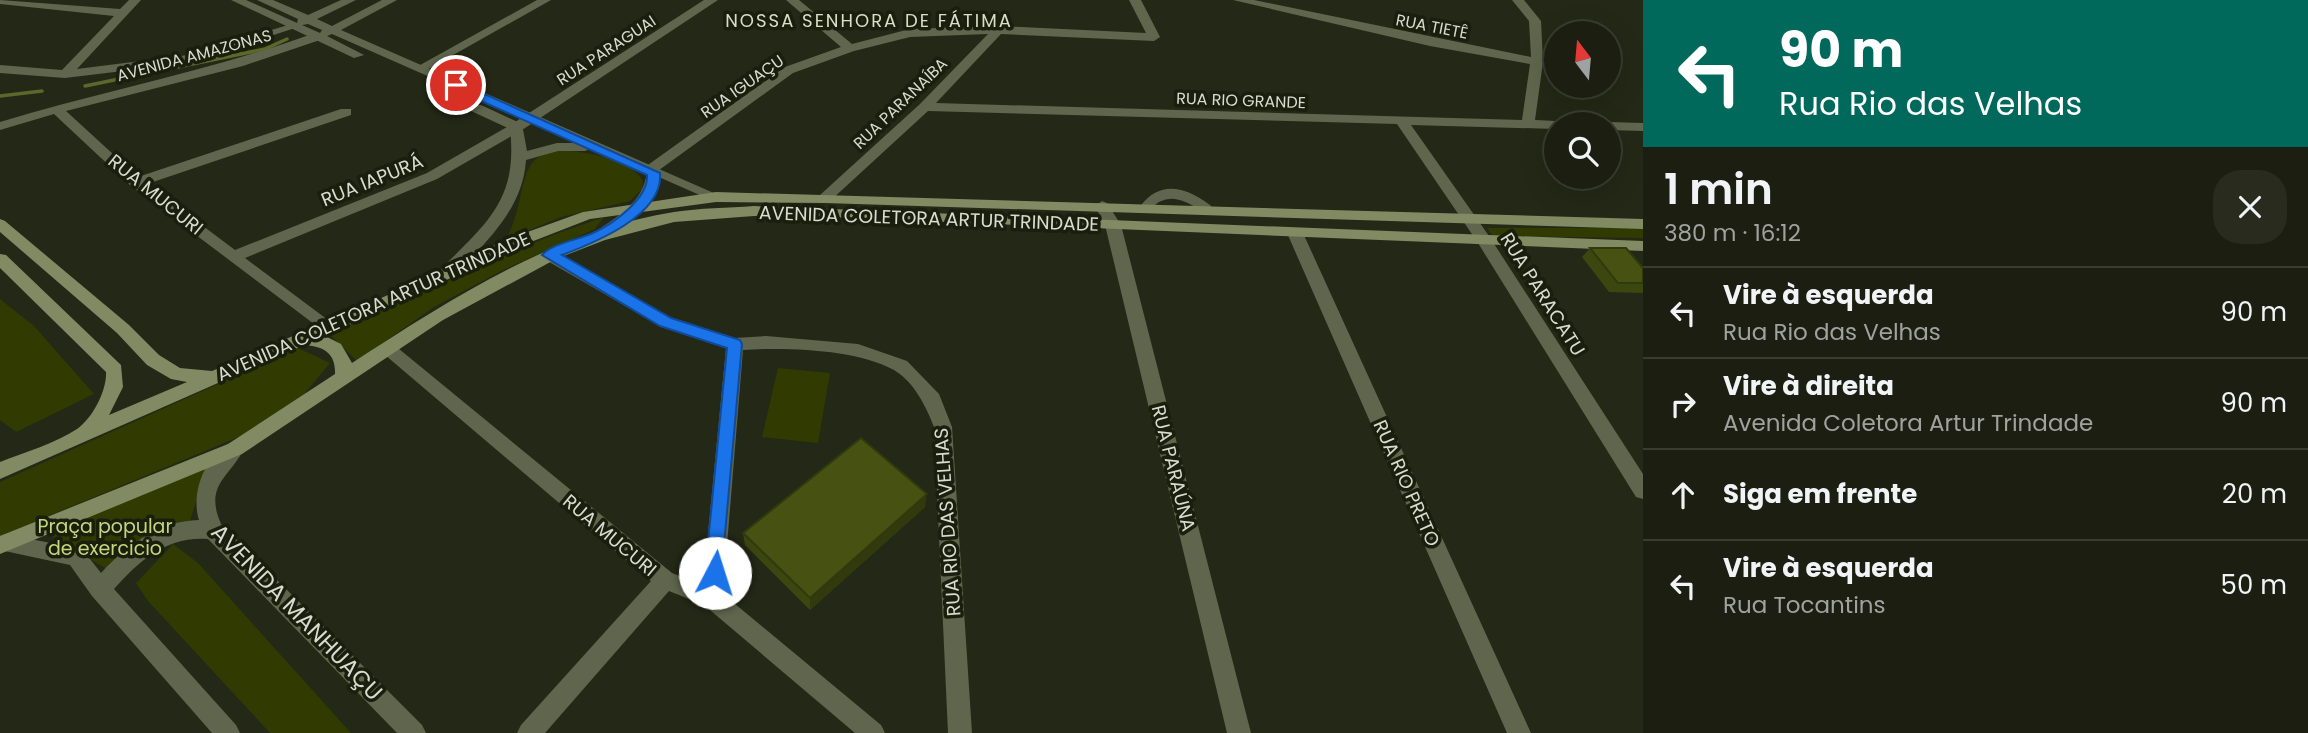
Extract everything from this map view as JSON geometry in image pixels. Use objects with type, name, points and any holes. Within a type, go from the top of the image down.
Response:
[{"type":"main road","name":"AVENIDA COLETORA ARTUR TRINDADE","points":[[0,471],[448,272],[588,215],[640,206],[716,197],[825,198],[1643,224]]},
{"type":"main road","name":"AVENIDA COLETORA ARTUR TRINDADE","points":[[2,544],[235,449],[437,316],[550,255],[600,236],[674,217],[754,211],[1643,246]]},
{"type":"main road","points":[[0,224],[123,329],[153,360],[177,374],[213,377]]},
{"type":"main road","points":[[0,259],[115,370],[117,381],[112,395],[84,434]]},
{"type":"main road","points":[[301,339],[327,341],[339,351],[345,367],[344,379]]},
{"type":"street","points":[[65,74],[135,0]]},
{"type":"street","points":[[237,0],[292,27],[523,123],[599,149],[716,197]]},
{"type":"street","points":[[262,0],[419,69],[523,123]]},
{"type":"street","name":"AVENIDA AMAZONAS","points":[[0,69],[65,74],[189,59],[292,27],[350,0]]},
{"type":"street","name":"AVENIDA AMAZONAS","points":[[0,126],[55,108],[266,57],[316,37],[391,0]]},
{"type":"street","points":[[419,69],[545,0]]},
{"type":"street","name":"RUA PARAGUAI","points":[[523,123],[712,0]]},
{"type":"street","points":[[792,0],[850,48]]},
{"type":"street","name":"RUA IGUAÇU","points":[[652,172],[789,70],[850,48],[910,33],[998,30],[1154,37],[1135,0]]},
{"type":"street","name":"RUA TIETÊ","points":[[1239,0],[1290,13],[1537,62]]},
{"type":"street","points":[[1290,13],[1301,0]]},
{"type":"street","points":[[1518,0],[1535,21],[1537,62],[1528,124]]},
{"type":"street","points":[[0,1],[121,13]]},
{"type":"street","name":"RUA PARANAÍBA","points":[[825,198],[925,107],[998,30]]},
{"type":"street","name":"RUA RIO GRANDE","points":[[925,107],[1403,123],[1544,125]]},
{"type":"street","name":"RUA MUCURI","points":[[55,108],[136,183],[326,327]]},
{"type":"street","points":[[136,183],[346,112]]},
{"type":"street","points":[[448,272],[505,212],[517,181],[523,123]]},
{"type":"street","name":"RUA IAPURÁ","points":[[235,256],[432,176],[523,123]]},
{"type":"street","name":"RUA PARACATU","points":[[1403,123],[1485,240],[1643,491]]},
{"type":"street","points":[[1621,126],[1643,127]]},
{"type":"street","points":[[521,157],[557,146],[599,149]]},
{"type":"street","points":[[600,236],[640,206],[654,183],[652,172]]},
{"type":"street","name":"RUA PARAÚNA","points":[[1102,206],[1113,225],[1239,733]]},
{"type":"street","name":"RUA RIO PRETO","points":[[1295,233],[1519,733]]},
{"type":"street","name":"RUA RIO DAS VELHAS","points":[[550,255],[666,322],[735,344],[766,342],[858,350],[901,366],[933,400],[943,427],[960,733]]},
{"type":"street","points":[[712,598],[735,344]]},
{"type":"street","name":"RUA MUCURI","points":[[387,349],[664,580],[712,598],[873,733]]},
{"type":"street","name":"AVENIDA MANHUAÇU","points":[[235,449],[214,470],[205,487],[204,503],[214,530],[414,733]]},
{"type":"street","points":[[100,589],[126,560],[167,533],[197,527],[214,530]]},
{"type":"street","points":[[2,544],[76,557],[100,589],[228,733]]},
{"type":"street","points":[[529,733],[664,580]]},
{"type":"green space","points":[[558,150],[592,154],[617,161],[637,173],[643,181],[642,189],[630,201],[561,217],[505,240],[514,220],[529,168],[544,154]]},
{"type":"green space","points":[[604,217],[595,229],[501,271],[434,307],[357,361],[328,333],[553,235]]},
{"type":"green space","points":[[1487,228],[1643,228],[1643,238],[1493,236]]},
{"type":"green space","points":[[0,299],[34,326],[94,394],[16,432],[0,420]]},
{"type":"green space","points":[[298,348],[330,363],[301,398],[241,436],[0,536],[0,482]]},
{"type":"green space","points":[[778,368],[830,373],[818,443],[762,437]]},
{"type":"green space","name":"Praça popular de exercicio","points":[[207,465],[190,521],[107,569],[47,534]]},
{"type":"green space","points":[[173,544],[198,563],[351,733],[270,733],[148,601],[136,583]]},
{"type":"building","points":[[1590,248],[1626,248],[1643,268],[1643,283],[1618,283]]},
{"type":"building","points":[[861,438],[927,494],[810,598],[743,533]]},
{"type":"waterway","points":[[85,86],[265,49],[287,39]]},
{"type":"waterway","points":[[0,96],[42,91]]},
{"type":"district","name":"NOSSA SENHORA DE FÁTIMA","points":[[869,21]]},
{"type":"route","points":[[456,85],[654,173],[654,183],[640,206],[600,236],[550,255],[666,322],[735,344],[715,573]]}]
